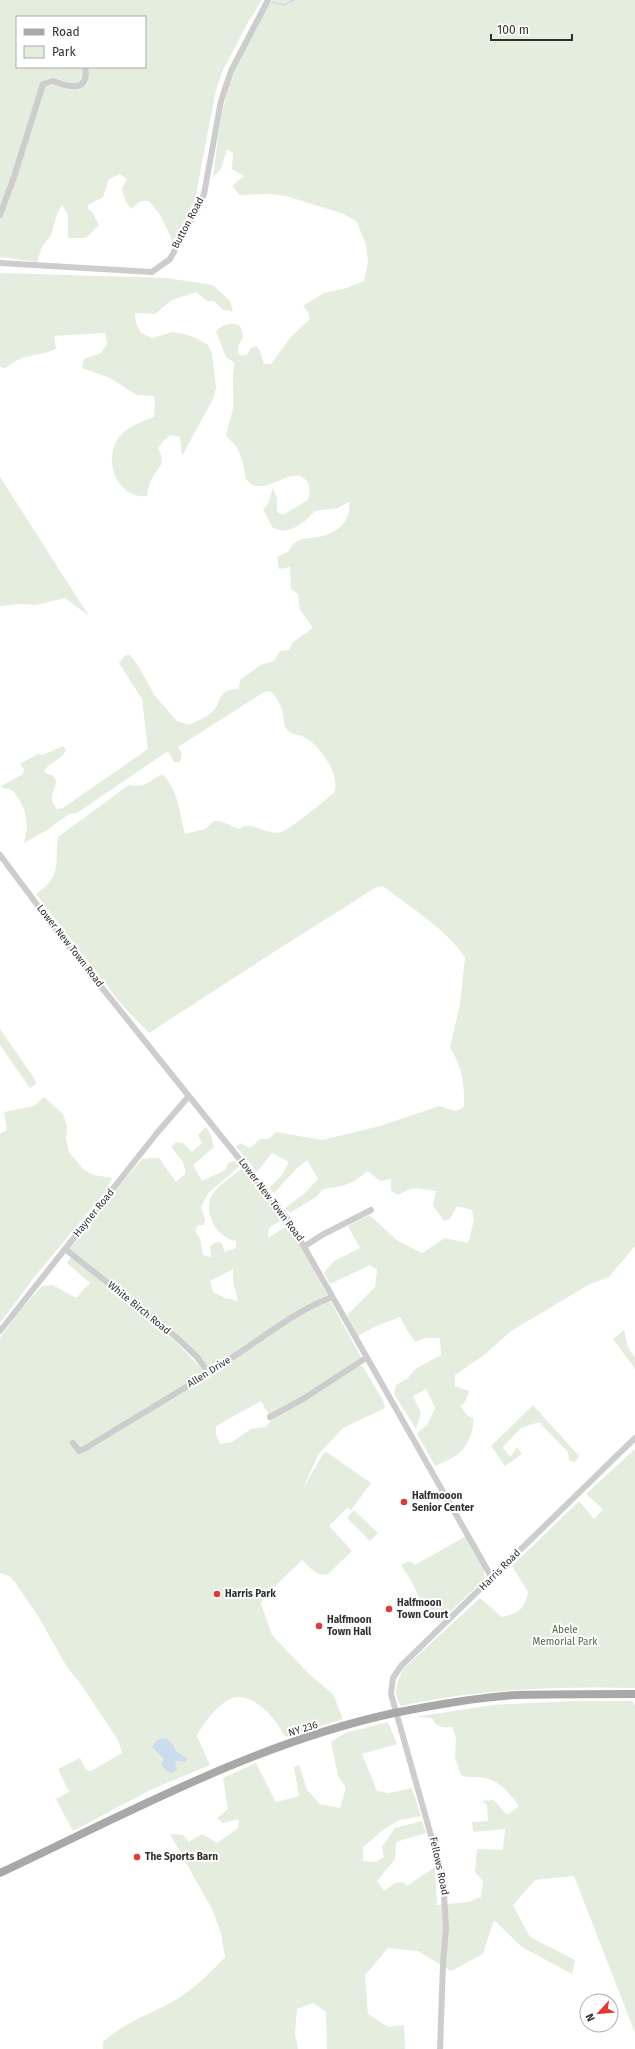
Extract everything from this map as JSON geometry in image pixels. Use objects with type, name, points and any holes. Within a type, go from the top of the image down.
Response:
[{"type":"main road","name":"NY 236","points":[[0,1873],[208,1775],[265,1752],[396,1713],[454,1702],[516,1696],[635,1694]]},
{"type":"street","name":"Button Road","points":[[0,263],[152,272],[170,259],[204,194],[221,101],[231,71],[268,0]]},
{"type":"street","points":[[0,215],[14,177],[43,84],[53,81],[68,87],[79,86],[84,82],[86,74],[85,68]]},
{"type":"street","name":"Lower New Town Road","points":[[0,855],[62,938],[290,1222],[305,1246],[366,1358],[492,1578]]},
{"type":"street","name":"Hayner Road","points":[[0,1331],[189,1096]]},
{"type":"street","points":[[305,1246],[322,1235],[371,1210]]},
{"type":"street","name":"White Birch Road","points":[[65,1249],[176,1337],[197,1357],[208,1372]]},
{"type":"street","name":"Allen Drive","points":[[73,1443],[79,1451],[86,1448],[208,1372],[293,1316],[332,1297]]},
{"type":"street","points":[[270,1417],[303,1399],[366,1358]]},
{"type":"street","name":"Harris Road","points":[[396,1713],[391,1694],[393,1678],[401,1666],[635,1438]]},
{"type":"street","name":"Fellows Road","points":[[396,1713],[443,1878],[446,1928],[443,1964],[440,2049]]},
{"type":"green space","points":[[0,0],[262,0],[246,26],[223,70],[216,90],[195,199],[178,237],[172,240],[161,216],[149,201],[141,201],[131,209],[126,202],[122,189],[127,179],[120,174],[109,179],[103,197],[88,205],[88,209],[93,213],[99,225],[86,238],[68,238],[68,215],[62,205],[57,214],[51,235],[42,247],[37,262],[0,257]]},
{"type":"green space","points":[[272,0],[635,0],[635,1246],[609,1277],[590,1284],[511,1331],[484,1355],[455,1375],[455,1386],[469,1391],[466,1401],[460,1406],[468,1416],[473,1418],[471,1435],[465,1446],[457,1455],[435,1466],[417,1433],[427,1425],[435,1408],[426,1389],[413,1396],[421,1413],[416,1429],[394,1394],[396,1385],[408,1378],[415,1369],[441,1355],[440,1338],[425,1338],[415,1342],[400,1317],[374,1327],[358,1336],[347,1315],[375,1287],[377,1270],[370,1265],[330,1284],[324,1272],[334,1261],[360,1248],[348,1226],[369,1215],[398,1241],[422,1253],[445,1238],[468,1243],[474,1220],[472,1210],[457,1206],[450,1219],[444,1221],[433,1206],[436,1191],[413,1188],[397,1195],[391,1190],[391,1179],[380,1181],[368,1171],[354,1181],[342,1186],[323,1189],[316,1197],[290,1213],[285,1208],[305,1193],[318,1179],[307,1160],[296,1169],[274,1193],[269,1188],[281,1176],[289,1162],[272,1153],[257,1172],[236,1147],[240,1143],[250,1148],[260,1139],[269,1139],[276,1132],[322,1140],[380,1126],[439,1106],[456,1111],[464,1107],[462,1076],[450,1048],[460,1003],[465,957],[438,928],[383,886],[375,888],[149,1033],[122,1005],[36,894],[45,887],[54,875],[56,869],[58,837],[129,785],[143,785],[162,774],[168,780],[175,794],[185,834],[205,829],[214,821],[220,821],[239,829],[244,826],[249,826],[275,833],[281,832],[300,820],[334,793],[335,778],[328,762],[312,742],[287,730],[279,703],[270,691],[264,692],[178,747],[182,754],[180,762],[174,762],[168,751],[77,813],[69,814],[47,830],[24,843],[27,821],[24,808],[12,790],[0,787],[23,774],[24,769],[20,764],[38,754],[43,755],[63,746],[66,750],[64,753],[44,771],[47,774],[52,775],[56,780],[52,800],[57,809],[63,808],[148,749],[142,699],[119,663],[126,655],[130,655],[139,667],[155,696],[177,721],[189,725],[204,718],[212,712],[226,691],[238,689],[241,679],[261,665],[274,661],[280,651],[289,650],[293,642],[313,628],[300,610],[298,594],[291,589],[290,567],[279,569],[277,557],[288,552],[293,544],[299,540],[323,536],[339,528],[343,524],[348,514],[349,502],[338,508],[315,511],[305,521],[294,528],[283,531],[273,528],[263,509],[268,504],[273,488],[277,498],[277,512],[283,515],[308,500],[310,492],[309,484],[300,476],[288,477],[260,486],[252,485],[246,479],[242,460],[237,447],[226,436],[233,407],[233,379],[235,363],[226,357],[216,332],[226,325],[239,325],[242,330],[243,337],[239,345],[238,353],[241,356],[247,355],[251,348],[256,346],[260,351],[264,364],[271,364],[290,338],[310,319],[308,312],[303,306],[324,293],[347,288],[364,281],[368,262],[366,245],[357,222],[344,214],[286,196],[270,194],[240,195],[232,186],[244,176],[232,169],[233,153],[227,149],[221,169],[213,177],[225,99],[233,74],[256,27]]},
{"type":"green space","points":[[0,273],[166,278],[213,285],[230,301],[233,311],[223,310],[214,301],[207,301],[196,292],[172,300],[155,314],[135,313],[136,323],[141,333],[152,338],[173,332],[196,338],[208,345],[212,354],[216,388],[213,399],[182,456],[180,437],[171,435],[164,440],[158,448],[162,459],[160,466],[149,485],[147,496],[136,495],[120,485],[112,467],[112,456],[114,446],[119,437],[126,430],[154,417],[154,396],[137,395],[110,378],[82,368],[84,359],[101,353],[107,344],[105,333],[54,336],[56,349],[18,360],[6,368],[0,367]]},
{"type":"green space","points":[[0,477],[89,616],[65,598],[36,605],[18,604],[0,606]]},
{"type":"green space","points":[[0,1029],[34,1078],[36,1084],[30,1088],[0,1045]]},
{"type":"green space","points":[[44,1097],[63,1114],[67,1126],[66,1139],[69,1152],[84,1170],[94,1175],[112,1178],[105,1192],[36,1275],[0,1323],[0,1134],[7,1130],[4,1112],[34,1106]]},
{"type":"green space","points":[[206,1127],[211,1135],[214,1147],[193,1165],[202,1181],[226,1169],[228,1163],[234,1161],[239,1167],[208,1193],[201,1207],[205,1219],[204,1225],[198,1225],[195,1232],[200,1238],[203,1255],[211,1257],[210,1247],[214,1243],[220,1242],[223,1245],[224,1252],[236,1248],[236,1241],[223,1236],[214,1224],[210,1217],[209,1202],[212,1195],[218,1188],[242,1168],[276,1211],[281,1220],[269,1228],[268,1238],[287,1226],[300,1245],[362,1359],[305,1396],[269,1415],[261,1401],[216,1426],[216,1434],[220,1444],[232,1442],[251,1429],[265,1427],[275,1416],[358,1365],[363,1367],[384,1402],[385,1408],[343,1428],[318,1455],[303,1488],[325,1451],[371,1483],[351,1510],[347,1508],[329,1526],[352,1551],[328,1574],[324,1575],[317,1573],[302,1560],[264,1597],[261,1604],[272,1635],[309,1674],[333,1694],[343,1719],[285,1737],[273,1718],[261,1706],[248,1699],[235,1697],[228,1700],[215,1711],[204,1724],[197,1736],[210,1765],[150,1790],[73,1831],[56,1799],[69,1792],[58,1769],[80,1758],[86,1770],[91,1771],[122,1753],[118,1740],[80,1683],[67,1667],[38,1616],[14,1581],[9,1576],[0,1573],[0,1338],[21,1309],[42,1286],[53,1285],[76,1298],[90,1283],[67,1263],[71,1257],[173,1339],[204,1371],[207,1367],[69,1249],[115,1195],[116,1189],[142,1159],[159,1158],[176,1182],[186,1173],[183,1162],[171,1147],[176,1142],[183,1143],[192,1152],[202,1143],[198,1135]],"holes":[[[233,1269],[233,1282],[238,1301],[225,1298],[213,1292],[210,1281]]]},
{"type":"green space","points":[[624,1330],[628,1347],[635,1358],[635,1369],[613,1339]]},
{"type":"green space","points":[[533,1405],[579,1456],[575,1462],[569,1460],[568,1452],[539,1422],[521,1428],[503,1447],[510,1457],[517,1447],[522,1454],[505,1466],[491,1446]]},
{"type":"green space","name":"Abele Memorial Park","points":[[635,1449],[635,1688],[547,1688],[488,1692],[430,1700],[401,1706],[398,1701],[396,1687],[404,1668],[480,1598],[502,1617],[517,1612],[525,1603],[528,1592],[512,1566],[579,1501],[594,1519],[603,1509],[586,1494]]},
{"type":"green space","points":[[354,1510],[378,1533],[370,1541],[347,1518]]},
{"type":"green space","points":[[466,1536],[481,1563],[484,1579],[440,1622],[418,1596],[412,1582],[401,1565],[410,1561],[415,1565]]},
{"type":"green space","points":[[572,1701],[632,1701],[635,1705],[635,2033],[574,1876],[535,1880],[513,1905],[530,1937],[575,1960],[572,1974],[522,1947],[494,1920],[483,1954],[451,1971],[418,1951],[388,1948],[365,1975],[368,2014],[388,2027],[404,2025],[405,2049],[327,2049],[326,2012],[313,2003],[297,2009],[295,2033],[298,2049],[103,2049],[103,2042],[111,2035],[128,2024],[181,1997],[201,1981],[225,1957],[221,1933],[212,1909],[170,1834],[183,1835],[189,1842],[202,1834],[217,1843],[238,1828],[239,1819],[223,1823],[217,1818],[228,1809],[223,1778],[256,1763],[276,1802],[299,1796],[294,1767],[299,1765],[307,1790],[320,1804],[340,1808],[346,1788],[338,1776],[331,1742],[345,1733],[388,1722],[397,1744],[362,1754],[377,1791],[389,1793],[412,1788],[421,1816],[399,1820],[383,1830],[363,1847],[363,1861],[375,1862],[384,1857],[382,1847],[395,1828],[422,1821],[426,1833],[396,1842],[395,1859],[377,1881],[384,1891],[395,1883],[403,1882],[407,1886],[435,1867],[437,1905],[468,1902],[481,1897],[483,1881],[475,1872],[477,1849],[503,1850],[505,1829],[473,1832],[472,1822],[488,1821],[487,1805],[482,1801],[494,1800],[507,1815],[519,1806],[507,1791],[492,1780],[461,1775],[455,1758],[456,1738],[452,1727],[440,1726],[432,1718],[415,1717],[492,1705]]},
{"type":"water","points":[[162,1738],[168,1739],[170,1743],[173,1744],[175,1750],[187,1759],[185,1762],[175,1761],[177,1770],[170,1773],[161,1765],[164,1759],[152,1747],[157,1740]]},
{"type":"waterway","points":[[272,2],[284,5],[294,0]]},
{"type":"place","name":"Halfmooon Senior Center","points":[[404,1502]]},
{"type":"place","name":"Harris Park","points":[[217,1594]]},
{"type":"place","name":"Halfmoon Town Court","points":[[389,1609]]},
{"type":"place","name":"Halfmoon Town Hall","points":[[319,1626]]},
{"type":"place","name":"The Sports Barn","points":[[137,1857]]}]
